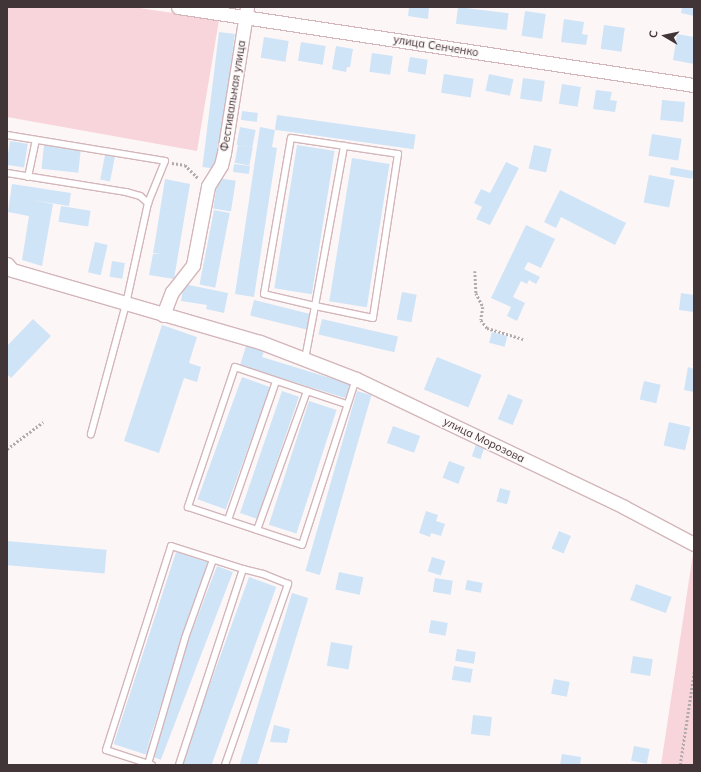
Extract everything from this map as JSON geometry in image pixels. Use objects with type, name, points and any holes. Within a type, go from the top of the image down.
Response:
[{"type":"street","name":"улица Сенченко","points":[[178,7],[246,12],[694,85]]},
{"type":"street","name":"Фестивальная улица","points":[[163,315],[172,292],[193,266],[208,186],[221,165],[246,12]]},
{"type":"street","name":"улица Морозова","points":[[7,264],[12,270],[269,345],[356,379],[624,508],[694,544]]},
{"type":"lane","points":[[7,134],[165,161],[148,203],[126,304],[91,434]]},
{"type":"lane","points":[[291,138],[398,154],[373,318],[314,306],[264,294],[291,138]]},
{"type":"lane","points":[[28,177],[36,140]]},
{"type":"lane","points":[[305,359],[344,146]]},
{"type":"lane","points":[[7,173],[126,192],[140,196],[148,203]]},
{"type":"lane","points":[[346,404],[235,367],[188,507],[302,545],[346,404],[356,379]]},
{"type":"lane","points":[[228,520],[276,381]]},
{"type":"lane","points":[[257,530],[307,391]]},
{"type":"lane","points":[[214,560],[185,638],[150,764],[106,750],[171,546],[263,574],[288,584],[226,765]]},
{"type":"lane","points":[[179,765],[243,569]]},
{"type":"path","points":[[165,161],[185,165],[208,186]]},
{"type":"path","points":[[475,270],[476,293],[484,307],[481,320],[487,328],[523,340]]},
{"type":"path","points":[[7,449],[43,422]]},
{"type":"path","points":[[680,765],[694,672]]},
{"type":"shaded area","points":[[7,7],[133,7],[219,20],[197,151],[7,117]]},
{"type":"shaded area","points":[[694,547],[694,765],[661,765]]},
{"type":"building","points":[[409,7],[429,7],[428,19],[408,16]]},
{"type":"building","points":[[458,7],[509,13],[507,30],[456,24]]},
{"type":"building","points":[[682,7],[694,7],[694,16],[681,13]]},
{"type":"building","points":[[525,11],[546,14],[542,39],[522,36]]},
{"type":"building","points":[[564,19],[584,22],[582,34],[588,35],[586,45],[561,42]]},
{"type":"building","points":[[604,25],[625,28],[621,52],[601,49]]},
{"type":"building","points":[[219,32],[235,34],[218,169],[202,167]]},
{"type":"building","points":[[677,34],[694,37],[694,64],[673,60]]},
{"type":"building","points":[[264,37],[289,41],[285,62],[261,58]]},
{"type":"building","points":[[301,42],[326,46],[323,65],[298,61]]},
{"type":"building","points":[[336,46],[353,49],[350,67],[347,67],[346,72],[332,69]]},
{"type":"building","points":[[372,53],[393,56],[390,75],[369,72]]},
{"type":"building","points":[[410,57],[428,60],[425,75],[408,72]]},
{"type":"building","points":[[444,74],[474,79],[471,97],[441,93]]},
{"type":"building","points":[[489,74],[513,79],[510,96],[485,91]]},
{"type":"building","points":[[523,78],[545,81],[542,102],[520,99]]},
{"type":"building","points":[[562,84],[581,87],[578,107],[559,104]]},
{"type":"building","points":[[596,90],[612,92],[610,100],[617,101],[615,112],[593,109]]},
{"type":"building","points":[[662,100],[685,102],[683,122],[660,120]]},
{"type":"building","points":[[242,111],[258,113],[257,122],[241,120]]},
{"type":"building","points":[[277,115],[416,134],[414,149],[275,130]]},
{"type":"building","points":[[240,127],[256,130],[252,148],[237,145]]},
{"type":"building","points":[[260,127],[275,130],[272,147],[277,148],[254,297],[235,294]]},
{"type":"building","points":[[652,134],[682,139],[678,160],[649,156]]},
{"type":"building","points":[[10,141],[28,144],[24,168],[7,165]]},
{"type":"building","points":[[44,145],[81,149],[78,173],[41,169]]},
{"type":"building","points":[[238,145],[253,148],[249,166],[235,163]]},
{"type":"building","points":[[297,145],[335,151],[312,294],[274,288]]},
{"type":"building","points":[[534,145],[552,149],[546,172],[529,168]]},
{"type":"building","points":[[105,155],[115,157],[110,181],[100,180]]},
{"type":"building","points":[[352,158],[390,164],[367,307],[329,301]]},
{"type":"building","points":[[506,162],[519,168],[490,225],[476,219],[482,207],[474,203],[481,189],[490,193]]},
{"type":"building","points":[[234,164],[250,166],[249,174],[233,172]]},
{"type":"building","points":[[671,167],[694,171],[692,179],[670,175]]},
{"type":"building","points":[[649,175],[675,180],[669,207],[644,202]]},
{"type":"building","points":[[218,178],[236,181],[231,211],[213,209]]},
{"type":"building","points":[[165,179],[190,184],[174,279],[149,275],[153,254],[161,254],[153,253]]},
{"type":"building","points":[[12,184],[71,193],[69,206],[32,200],[53,204],[42,266],[22,260],[29,216],[8,212]]},
{"type":"building","points":[[560,190],[626,223],[615,245],[561,217],[556,228],[544,222]]},
{"type":"building","points":[[61,206],[91,211],[88,226],[58,222]]},
{"type":"building","points":[[214,210],[230,213],[215,288],[199,285]]},
{"type":"building","points":[[526,225],[555,239],[541,268],[528,262],[524,269],[540,277],[536,284],[529,280],[527,284],[521,281],[513,297],[525,303],[517,321],[507,316],[511,307],[491,298]]},
{"type":"building","points":[[95,242],[108,245],[101,275],[88,272]]},
{"type":"building","points":[[112,261],[125,263],[122,279],[109,277]]},
{"type":"building","points":[[184,284],[228,293],[224,313],[206,309],[207,305],[181,301]]},
{"type":"building","points":[[402,292],[417,295],[411,322],[397,319]]},
{"type":"building","points":[[681,293],[694,295],[694,312],[679,310]]},
{"type":"building","points":[[254,300],[312,315],[308,330],[250,316]]},
{"type":"building","points":[[33,319],[51,336],[11,378],[7,374],[7,346]]},
{"type":"building","points":[[322,319],[398,337],[394,352],[318,335]]},
{"type":"building","points":[[162,325],[197,337],[189,363],[201,367],[197,382],[184,378],[159,453],[124,441]]},
{"type":"building","points":[[492,332],[507,336],[505,347],[489,343]]},
{"type":"building","points":[[247,343],[265,348],[262,357],[350,384],[345,398],[240,365]]},
{"type":"building","points":[[437,357],[482,375],[468,407],[424,389]]},
{"type":"building","points":[[688,367],[694,369],[694,392],[684,390]]},
{"type":"building","points":[[242,377],[270,387],[226,509],[198,499]]},
{"type":"building","points":[[644,381],[661,385],[656,403],[640,400]]},
{"type":"building","points":[[282,391],[299,397],[257,519],[240,513]]},
{"type":"building","points":[[357,391],[371,395],[320,575],[305,571]]},
{"type":"building","points":[[508,394],[523,400],[513,425],[498,419]]},
{"type":"building","points":[[309,401],[337,410],[296,534],[269,525]]},
{"type":"building","points":[[669,422],[690,427],[685,450],[664,445]]},
{"type":"building","points":[[393,426],[420,436],[414,453],[387,443]]},
{"type":"building","points":[[476,444],[485,447],[481,459],[472,456]]},
{"type":"building","points":[[449,461],[465,467],[458,484],[443,478]]},
{"type":"building","points":[[500,488],[511,491],[507,504],[496,502]]},
{"type":"building","points":[[426,511],[438,515],[436,521],[445,524],[441,536],[431,533],[430,537],[419,533]]},
{"type":"building","points":[[559,531],[571,536],[564,554],[552,548]]},
{"type":"building","points":[[7,541],[107,550],[105,574],[7,565]]},
{"type":"building","points":[[176,552],[207,562],[145,754],[114,744]]},
{"type":"building","points":[[432,557],[445,561],[441,575],[428,571]]},
{"type":"building","points":[[217,566],[233,572],[161,760],[145,754]]},
{"type":"building","points":[[339,572],[363,577],[360,595],[335,590]]},
{"type":"building","points":[[249,577],[276,587],[211,765],[181,764]]},
{"type":"building","points":[[435,578],[453,581],[451,595],[433,592]]},
{"type":"building","points":[[467,580],[483,583],[481,593],[465,590]]},
{"type":"building","points":[[636,584],[672,597],[666,613],[630,600]]},
{"type":"building","points":[[292,593],[308,598],[257,765],[239,765]]},
{"type":"building","points":[[431,620],[448,623],[445,636],[429,633]]},
{"type":"building","points":[[331,642],[353,646],[348,669],[327,666]]},
{"type":"building","points":[[457,649],[476,652],[474,664],[455,661]]},
{"type":"building","points":[[633,656],[653,659],[650,676],[630,673]]},
{"type":"building","points":[[454,666],[473,669],[471,683],[452,680]]},
{"type":"building","points":[[554,679],[570,682],[567,697],[551,694]]},
{"type":"building","points":[[473,715],[492,717],[490,736],[471,734]]},
{"type":"building","points":[[274,725],[290,729],[287,743],[270,742]]},
{"type":"building","points":[[634,746],[650,749],[647,764],[631,761]]},
{"type":"building","points":[[562,754],[581,757],[580,765],[560,765]]}]
